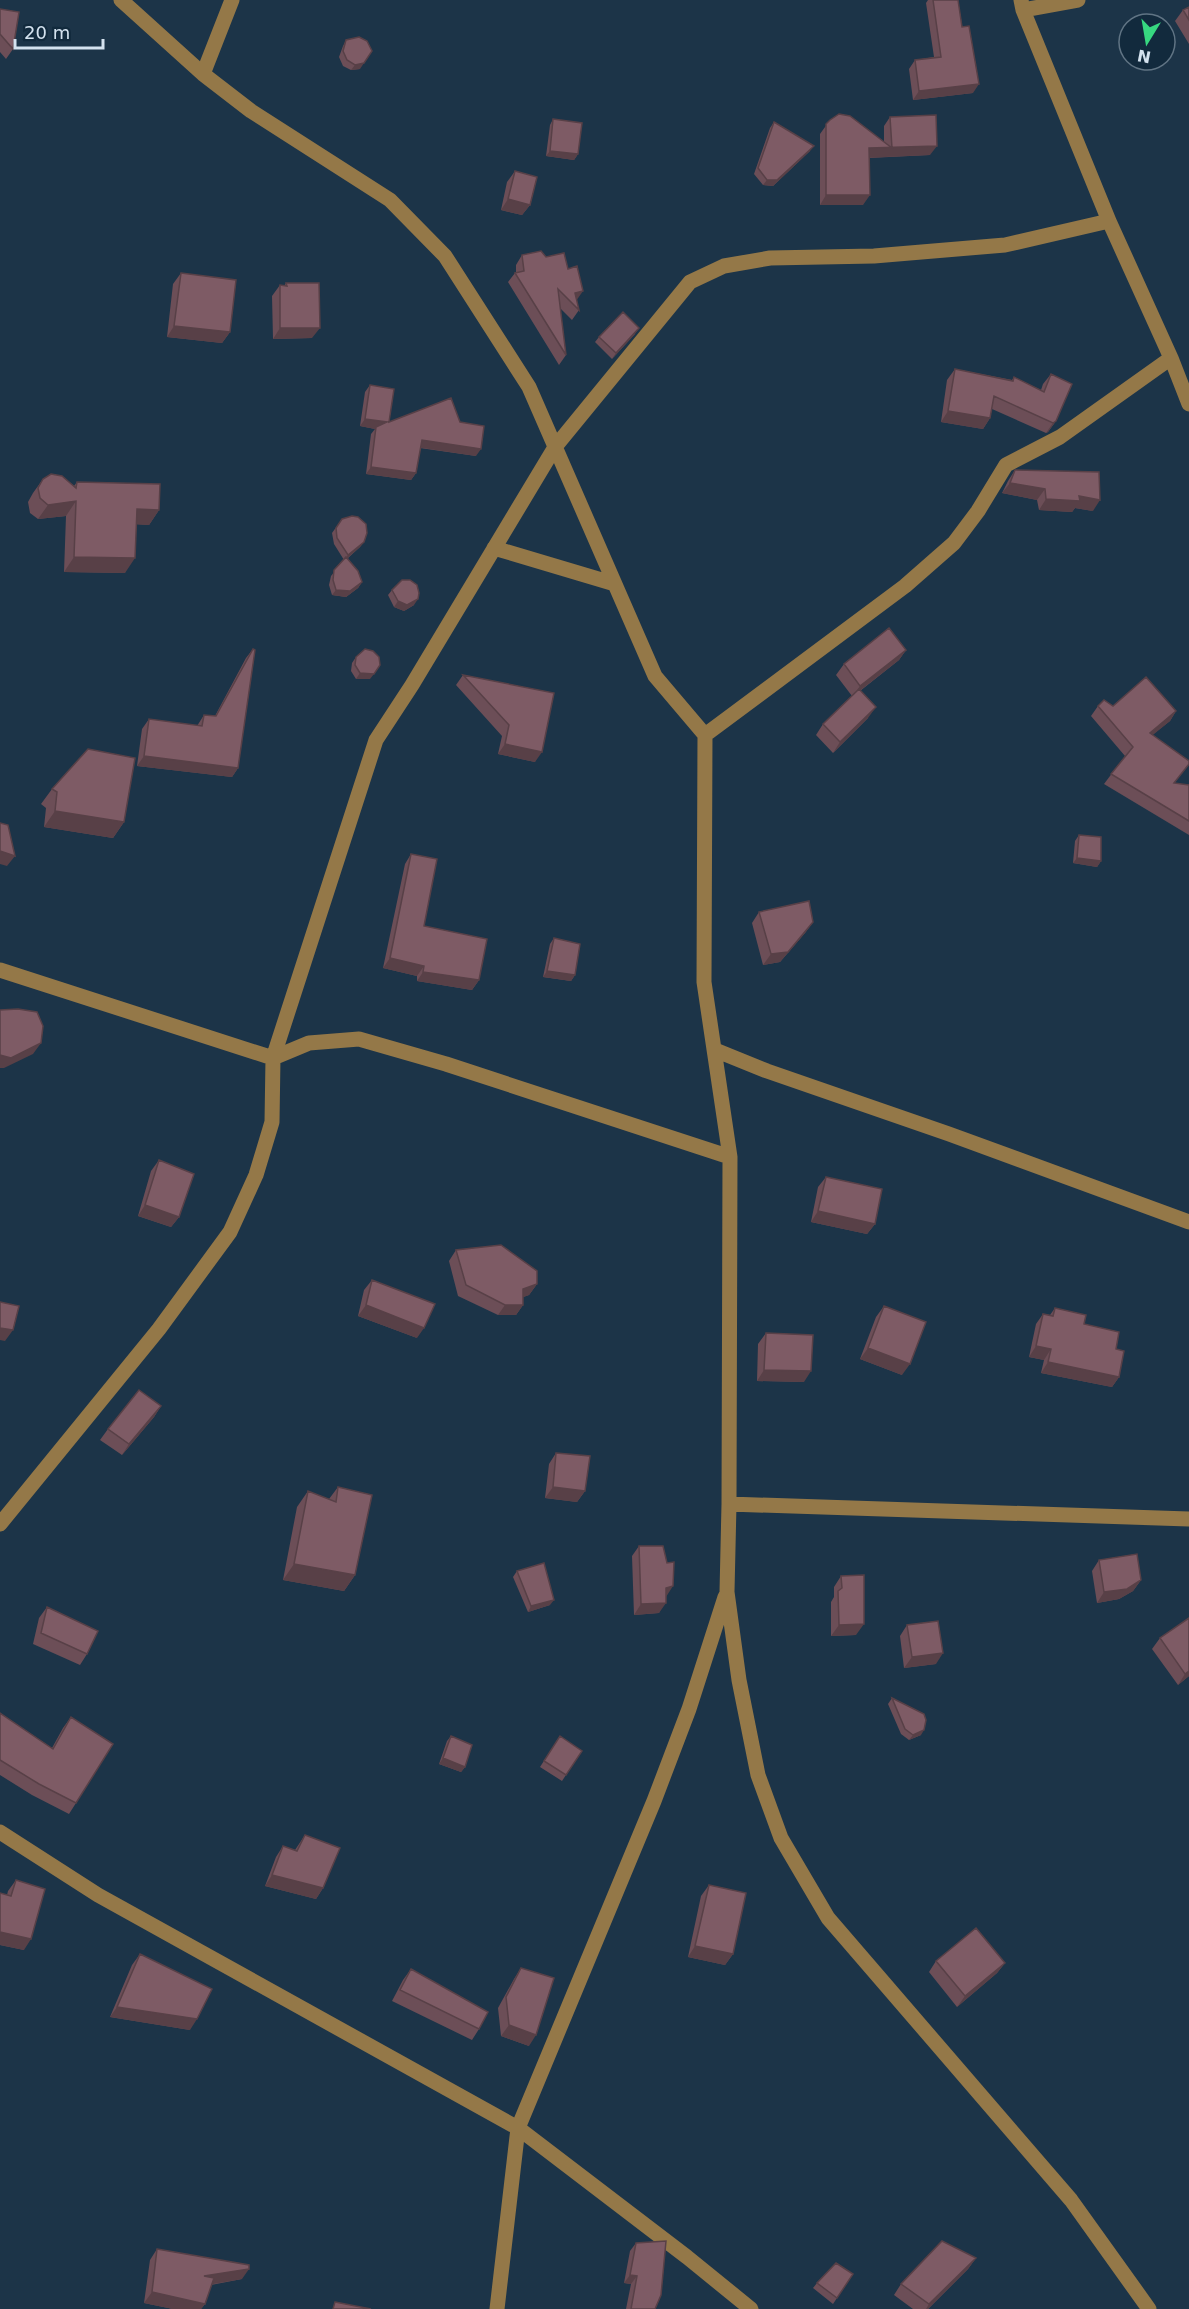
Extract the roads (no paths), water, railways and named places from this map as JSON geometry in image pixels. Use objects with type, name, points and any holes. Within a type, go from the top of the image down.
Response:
[{"type":"street","points":[[121,0],[203,74],[251,111],[390,200],[445,256],[529,387],[655,676],[705,735],[704,982],[730,1157],[727,1592],[739,1680],[758,1775],[781,1838],[828,1918],[1071,2200],[1149,2309]]},
{"type":"street","points":[[203,74],[232,0]]},
{"type":"street","points":[[1078,0],[1022,5],[1109,221],[1171,358],[1189,404]]},
{"type":"street","points":[[0,1524],[159,1329],[230,1232],[256,1175],[272,1122],[273,1058],[376,740],[412,685],[555,447],[690,282],[724,266],[770,258],[874,256],[994,246],[1109,221]]},
{"type":"street","points":[[705,735],[905,586],[954,543],[978,511],[1006,465],[1060,437],[1171,358]]},
{"type":"street","points":[[494,548],[615,584]]},
{"type":"street","points":[[0,970],[273,1058],[309,1043],[359,1039],[446,1064],[730,1157]]},
{"type":"street","points":[[715,1050],[767,1071],[960,1138],[1189,1222]]},
{"type":"street","points":[[729,1504],[1189,1519]]},
{"type":"street","points":[[497,2309],[518,2128],[654,1801],[689,1709],[727,1592]]},
{"type":"street","points":[[0,1832],[98,1895],[518,2128],[687,2257],[751,2309]]}]
